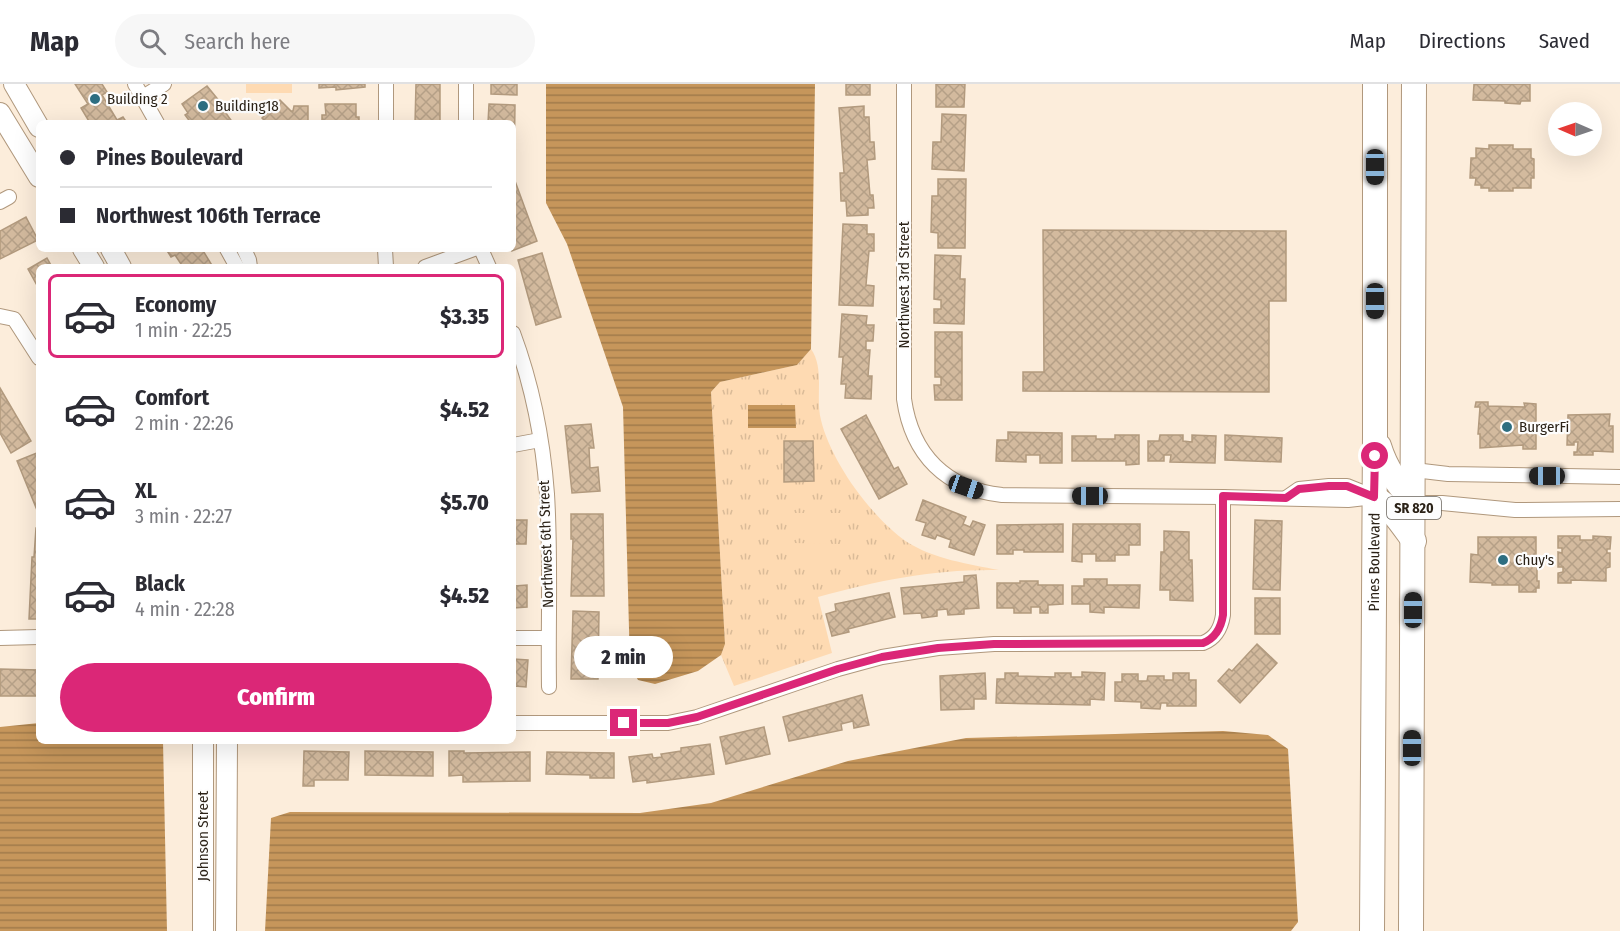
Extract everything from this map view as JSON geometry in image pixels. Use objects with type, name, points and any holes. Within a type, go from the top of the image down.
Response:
[{"type":"highway","name":"Pines Boulevard","points":[[1372,931],[1375,84]]},
{"type":"highway","name":"SR 820","points":[[1411,931],[1414,84]]},
{"type":"highway","points":[[1375,435],[1385,465],[1396,483],[1414,503]]},
{"type":"highway","points":[[1374,497],[1384,503],[1395,515],[1414,541]]},
{"type":"street","points":[[14,84],[36,122]]},
{"type":"street","points":[[135,84],[156,120]]},
{"type":"street","points":[[143,97],[164,84]]},
{"type":"street","points":[[386,84],[386,120]]},
{"type":"street","points":[[466,84],[466,120]]},
{"type":"street","name":"Northwest 3rd Street","points":[[904,84],[904,399],[908,421],[916,442],[944,474],[979,492],[1002,495],[1286,498],[1299,489],[1347,486],[1374,497]]},
{"type":"street","points":[[0,113],[36,172]]},
{"type":"street","points":[[433,264],[466,252]]},
{"type":"street","points":[[0,315],[14,319],[36,353]]},
{"type":"street","name":"Northwest 6th Street","points":[[516,341],[523,361],[540,440],[547,493],[549,687]]},
{"type":"street","points":[[516,444],[540,440]]},
{"type":"street","points":[[1414,471],[1448,474],[1620,477]]},
{"type":"street","points":[[516,723],[668,723],[697,717],[838,669],[882,657],[938,648],[994,644],[1203,643],[1215,636],[1222,623],[1223,496]]},
{"type":"street","points":[[1414,503],[1442,503],[1515,510],[1620,509]]},
{"type":"street","points":[[0,638],[36,637]]},
{"type":"street","points":[[516,638],[548,638]]},
{"type":"street","name":"Johnson Street","points":[[203,931],[204,744]]},
{"type":"street","name":"Johnson Street","points":[[226,931],[227,744]]},
{"type":"green space","points":[[246,84],[292,84],[292,93],[246,93]]},
{"type":"green space","points":[[811,349],[818,365],[819,411],[826,436],[843,471],[867,504],[894,532],[917,548],[951,560],[999,570],[952,571],[907,577],[863,585],[818,597],[832,653],[734,686],[721,655],[725,644],[711,392],[720,382],[797,365]]},
{"type":"green space","points":[[794,513],[840,513],[840,534],[794,534]]},
{"type":"green space","points":[[794,543],[840,544],[840,565],[794,565]]},
{"type":"shaded area","points":[[546,84],[815,84],[811,349],[797,365],[720,382],[711,392],[725,644],[721,655],[698,671],[655,684],[638,680],[630,666],[623,407],[567,244],[546,203]]},
{"type":"shaded area","points":[[748,405],[795,405],[796,428],[748,428]]},
{"type":"shaded area","points":[[36,723],[36,744],[163,744],[167,931],[0,931],[0,727]]},
{"type":"shaded area","points":[[1223,731],[1268,735],[1288,749],[1298,922],[1291,931],[265,931],[271,818],[290,812],[640,813],[711,803],[848,761],[966,738]]},
{"type":"building","name":"Building 2","points":[[75,84],[102,84],[107,92],[102,95],[117,120],[88,120],[81,108],[88,104]]},
{"type":"building","points":[[319,84],[365,84],[365,87],[336,90],[336,87],[319,88]]},
{"type":"building","points":[[416,84],[440,84],[440,120],[415,120]]},
{"type":"building","points":[[491,84],[517,84],[517,95],[491,94]]},
{"type":"building","points":[[846,84],[870,84],[870,95],[846,95]]},
{"type":"building","points":[[936,84],[965,84],[964,107],[936,107]]},
{"type":"building","points":[[1474,84],[1530,84],[1530,101],[1521,101],[1520,104],[1473,100]]},
{"type":"building","name":"Building18","points":[[207,86],[225,108],[223,109],[231,120],[189,120],[185,115],[188,113],[182,104]]},
{"type":"building","points":[[280,100],[291,111],[294,106],[308,106],[308,120],[264,120],[262,118]]},
{"type":"building","points":[[325,104],[356,104],[356,117],[359,117],[359,120],[322,120],[322,115],[326,115]]},
{"type":"building","points":[[489,104],[515,105],[515,120],[488,120]]},
{"type":"building","points":[[864,106],[864,117],[869,117],[870,142],[874,142],[875,159],[867,160],[870,195],[873,195],[874,208],[868,208],[868,215],[847,216],[846,201],[841,201],[840,173],[844,173],[839,108]]},
{"type":"building","points":[[942,114],[966,115],[964,171],[932,169],[933,142],[941,142]]},
{"type":"building","points":[[1489,145],[1513,145],[1513,149],[1531,149],[1531,158],[1534,159],[1534,178],[1531,178],[1531,188],[1489,191],[1489,188],[1475,185],[1476,178],[1470,178],[1471,158],[1476,158],[1476,148],[1489,149]]},
{"type":"building","points":[[938,179],[966,179],[965,248],[938,248],[938,233],[931,232],[932,196],[938,196]]},
{"type":"building","points":[[516,184],[537,241],[516,249]]},
{"type":"building","points":[[26,217],[36,236],[36,241],[0,259],[0,231]]},
{"type":"building","points":[[843,224],[867,225],[867,234],[874,234],[874,251],[869,251],[866,285],[874,286],[873,306],[839,305]]},
{"type":"building","points":[[1043,230],[1286,231],[1286,301],[1269,301],[1269,392],[1023,391],[1023,372],[1044,372]]},
{"type":"building","points":[[168,252],[204,252],[211,264],[181,264],[175,255],[171,257]]},
{"type":"building","points":[[542,253],[561,317],[536,325],[518,260]]},
{"type":"building","points":[[935,255],[961,256],[960,279],[965,279],[964,324],[934,323],[934,309],[941,309],[941,300],[934,299]]},
{"type":"building","points":[[47,258],[50,264],[37,264]]},
{"type":"building","points":[[36,264],[36,284],[28,269]]},
{"type":"building","points":[[842,314],[867,316],[866,325],[874,325],[873,341],[866,341],[866,350],[870,350],[868,376],[872,376],[871,399],[845,398],[846,384],[841,384],[843,357],[839,357]]},
{"type":"building","points":[[935,332],[962,332],[962,400],[935,400],[934,385],[941,385],[941,377],[935,377]]},
{"type":"building","points":[[0,388],[31,441],[11,453],[0,433]]},
{"type":"building","name":"BurgerFi","points":[[1476,402],[1488,402],[1488,406],[1525,407],[1524,403],[1536,404],[1536,449],[1523,449],[1523,445],[1480,448],[1480,434],[1478,434],[1480,407],[1475,407]]},
{"type":"building","points":[[1610,414],[1609,426],[1613,426],[1613,452],[1593,451],[1593,455],[1574,455],[1574,452],[1577,452],[1578,442],[1574,442],[1574,445],[1567,445],[1568,415]]},
{"type":"building","points":[[866,415],[894,469],[898,467],[907,484],[879,499],[841,429]]},
{"type":"building","points":[[591,424],[594,448],[589,448],[590,468],[598,467],[600,491],[572,493],[565,426]]},
{"type":"building","points":[[1008,432],[1062,433],[1062,463],[1040,463],[1040,455],[1026,455],[1026,462],[996,461],[997,440],[1008,440]]},
{"type":"building","points":[[1115,435],[1139,435],[1139,464],[1126,465],[1126,461],[1072,461],[1072,436],[1115,439]]},
{"type":"building","points":[[1160,435],[1183,435],[1183,441],[1192,442],[1192,435],[1216,436],[1215,463],[1170,462],[1171,455],[1164,455],[1164,461],[1148,461],[1148,441],[1159,441]]},
{"type":"building","points":[[1225,435],[1282,438],[1281,462],[1225,460]]},
{"type":"building","points":[[784,441],[813,441],[814,481],[784,482]]},
{"type":"building","points":[[36,453],[36,508],[17,461]]},
{"type":"building","points":[[923,500],[966,517],[963,524],[970,527],[973,521],[985,525],[974,555],[949,547],[951,540],[937,535],[935,539],[922,535],[926,523],[916,520]]},
{"type":"building","points":[[571,514],[603,514],[604,596],[571,596],[573,539],[571,539]]},
{"type":"building","points":[[516,520],[527,520],[526,544],[516,544]]},
{"type":"building","points":[[1255,520],[1282,521],[1280,590],[1253,589]]},
{"type":"building","points":[[1063,524],[1063,552],[1013,550],[1013,554],[997,554],[997,525]]},
{"type":"building","points":[[1073,524],[1140,524],[1140,545],[1129,545],[1129,555],[1115,555],[1115,561],[1096,561],[1096,554],[1082,554],[1082,562],[1072,561]]},
{"type":"building","points":[[36,528],[36,619],[29,619],[32,557],[34,557]]},
{"type":"building","points":[[1164,531],[1189,532],[1193,601],[1170,600],[1170,590],[1160,590]]},
{"type":"building","points":[[1558,536],[1580,536],[1580,540],[1593,540],[1593,536],[1611,537],[1610,549],[1607,549],[1607,553],[1610,553],[1610,567],[1606,568],[1606,581],[1571,580],[1571,583],[1558,583],[1558,573],[1563,572],[1563,567],[1558,567],[1558,552],[1562,553],[1562,548],[1558,548]]},
{"type":"building","name":"Chuy's","points":[[1478,537],[1536,537],[1539,588],[1536,588],[1536,592],[1519,592],[1519,585],[1470,582],[1471,554],[1478,555]]},
{"type":"building","points":[[976,575],[979,608],[964,609],[964,614],[948,615],[947,609],[937,610],[937,616],[922,618],[921,613],[904,614],[901,588],[964,582],[964,576]]},
{"type":"building","points":[[1084,579],[1107,579],[1107,585],[1140,585],[1139,608],[1104,607],[1104,613],[1090,612],[1090,604],[1072,604],[1072,586],[1084,586]]},
{"type":"building","points":[[1020,581],[1038,581],[1038,585],[1063,585],[1063,604],[1048,605],[1048,613],[1040,613],[1040,607],[1031,607],[1031,613],[1014,613],[1014,608],[997,608],[997,583],[1020,583]]},
{"type":"building","points":[[527,585],[527,607],[516,608],[516,586]]},
{"type":"building","points":[[889,593],[895,617],[848,629],[849,632],[832,636],[826,614],[836,611],[835,604]]},
{"type":"building","points":[[1255,598],[1280,598],[1280,634],[1255,634]]},
{"type":"building","points":[[573,611],[599,612],[598,679],[571,679]]},
{"type":"building","points":[[1257,644],[1277,663],[1240,703],[1218,681],[1229,669],[1232,671]]},
{"type":"building","points":[[516,659],[528,660],[526,687],[516,686]]},
{"type":"building","points":[[0,669],[36,670],[36,696],[0,696]]},
{"type":"building","points":[[1082,672],[1105,673],[1104,700],[1090,699],[1090,705],[996,703],[997,679],[1005,679],[1005,673],[1018,673],[1018,676],[1055,677],[1055,673],[1071,673],[1071,677],[1082,677]]},
{"type":"building","points":[[985,673],[986,699],[974,699],[974,709],[941,710],[940,676]]},
{"type":"building","points":[[1173,673],[1189,673],[1189,680],[1196,680],[1196,706],[1167,706],[1167,703],[1161,703],[1160,709],[1141,708],[1141,702],[1115,701],[1115,682],[1122,682],[1122,674],[1138,674],[1138,681],[1147,681],[1148,676],[1164,676],[1164,680],[1173,680]]},
{"type":"building","points":[[862,695],[869,725],[854,728],[853,721],[841,724],[842,730],[789,741],[783,717]]},
{"type":"building","points":[[764,727],[770,754],[726,764],[720,737]]},
{"type":"building","points":[[710,744],[714,774],[647,783],[647,780],[633,782],[629,757],[652,754],[653,758],[662,757],[661,754],[681,751],[681,748]]},
{"type":"building","points":[[304,751],[349,752],[348,780],[314,780],[314,786],[303,786]]},
{"type":"building","points":[[365,751],[433,752],[433,776],[365,775]]},
{"type":"building","points":[[449,751],[464,751],[464,753],[530,752],[530,781],[463,782],[463,775],[449,776]]},
{"type":"building","points":[[547,752],[614,753],[614,778],[546,774]]},
{"type":"place","name":"Building 2","points":[[95,99]]},
{"type":"place","name":"Building18","points":[[203,106]]},
{"type":"place","name":"BurgerFi","points":[[1507,427]]},
{"type":"place","name":"Chuy's","points":[[1503,560]]},
{"type":"route","points":[[624,723],[668,723],[697,717],[838,669],[882,657],[938,648],[994,644],[1203,643],[1215,636],[1222,623],[1223,496],[1286,498],[1299,489],[1347,486],[1374,497],[1375,456]]}]
